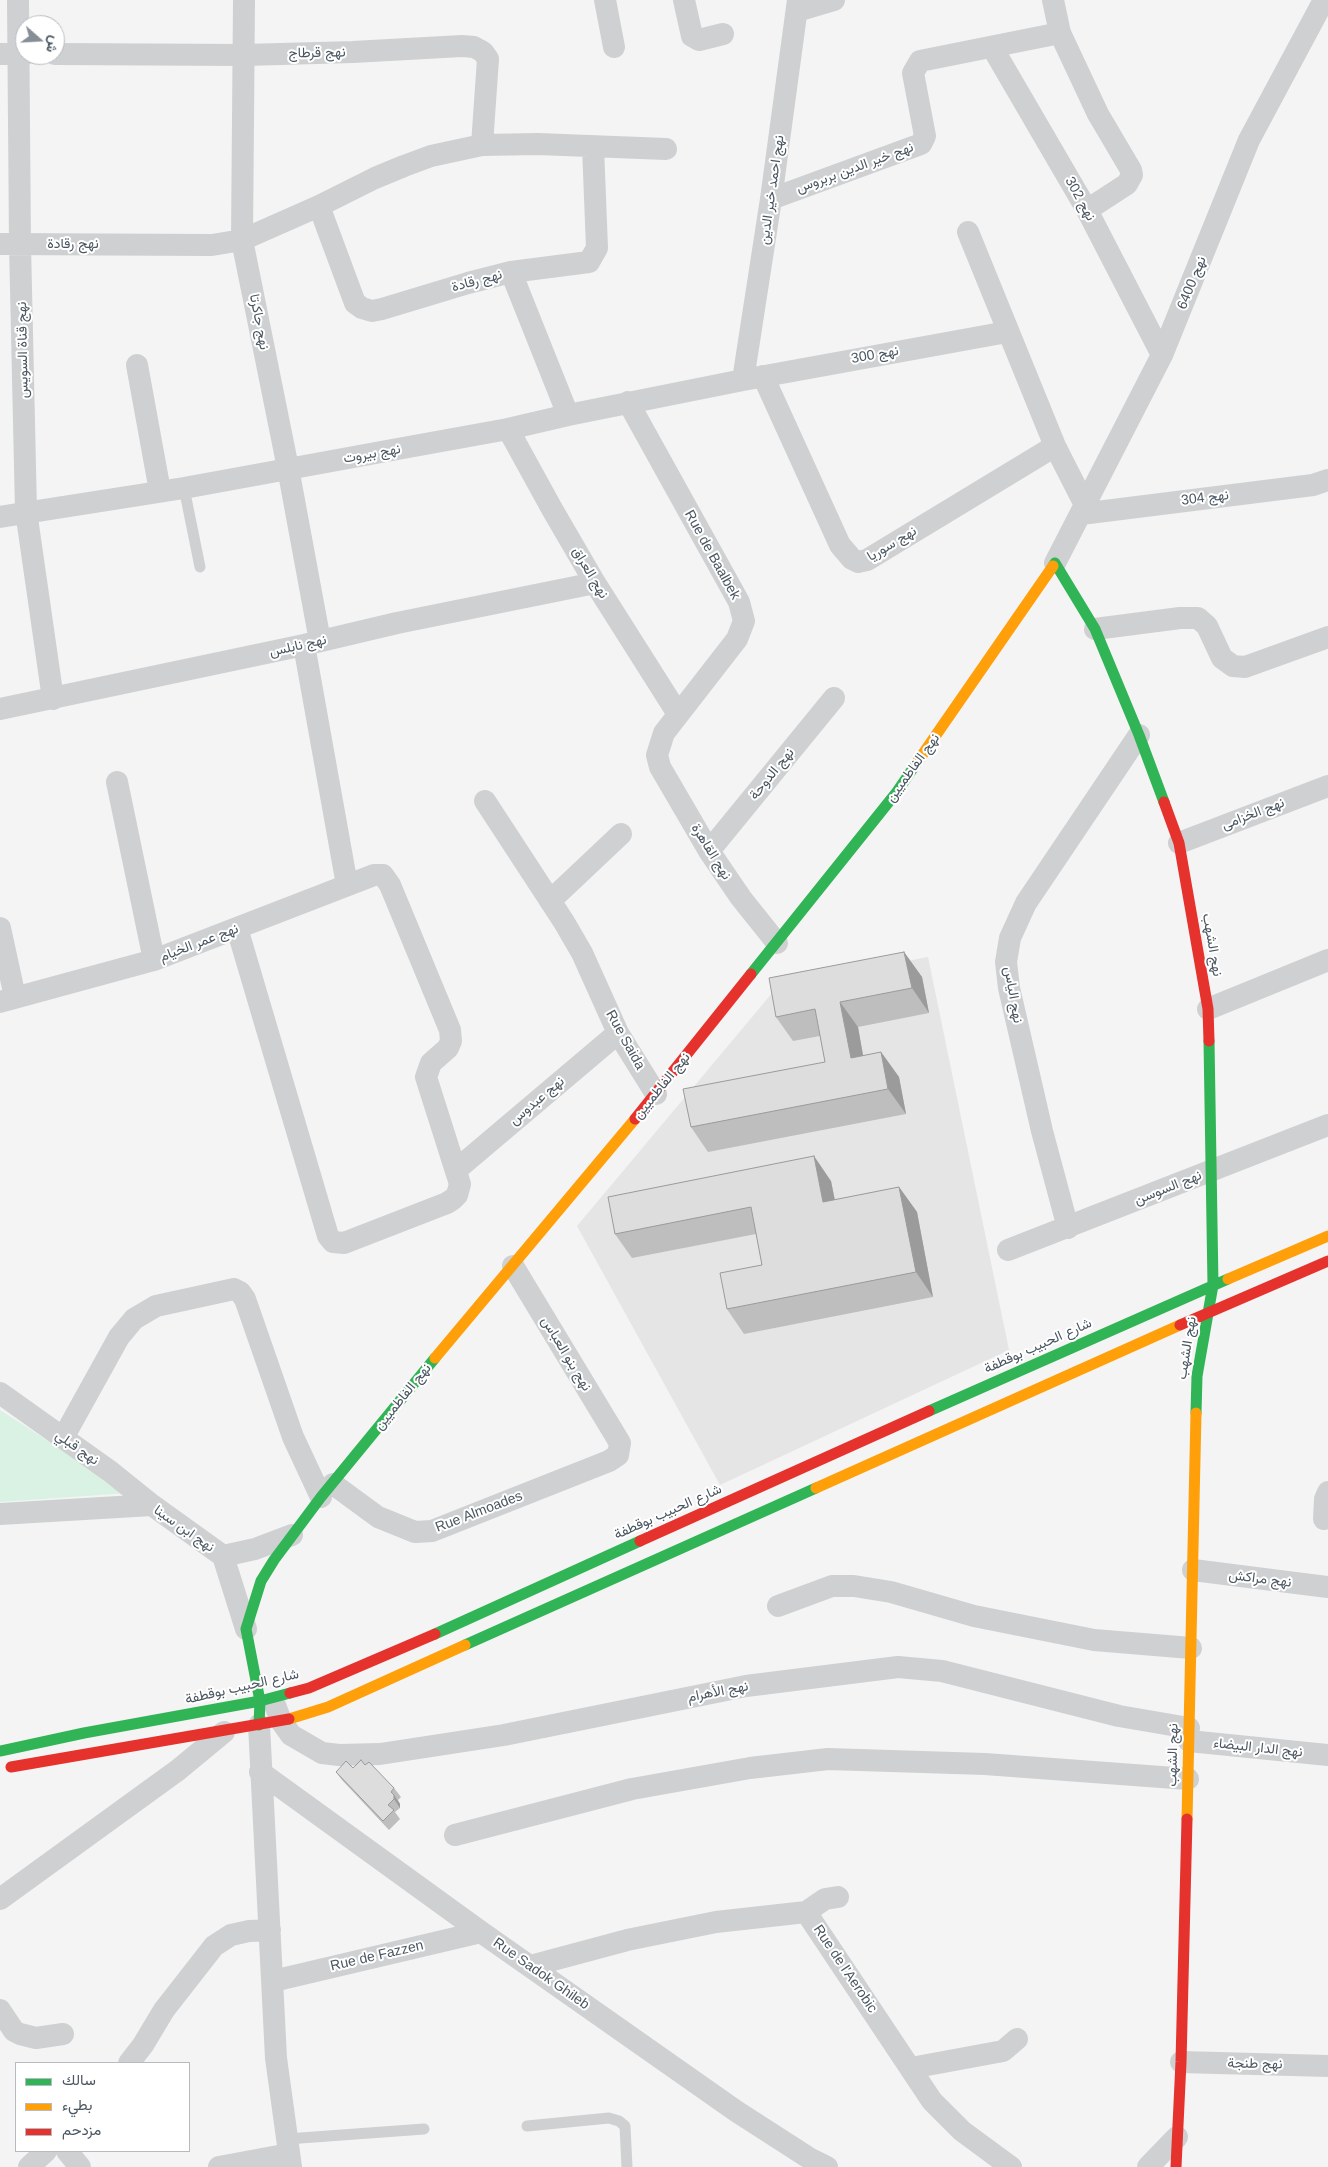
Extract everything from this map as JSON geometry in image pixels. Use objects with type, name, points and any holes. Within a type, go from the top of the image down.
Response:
[{"type":"street","name":"نهج قناة السويس","points":[[17,15],[18,0]]},
{"type":"street","name":"نهج جاكرتا","points":[[244,0],[242,240],[288,468],[348,885]]},
{"type":"street","points":[[605,0],[614,48]]},
{"type":"street","points":[[684,0],[692,36],[699,40],[723,34]]},
{"type":"street","points":[[798,5],[834,0]]},
{"type":"street","points":[[1053,0],[1060,33],[1098,114],[1131,170],[1132,176],[1127,184],[1087,210]]},
{"type":"street","name":"نهج 6400","points":[[1055,564],[1162,355],[1249,140],[1324,0]]},
{"type":"street","name":"نهج احمد خير الدين","points":[[753,378],[771,199],[798,5]]},
{"type":"street","name":"نهج خير الدين بربروس","points":[[771,199],[921,144],[925,136],[913,73],[915,66],[920,61],[1060,33]]},
{"type":"street","name":"نهج قرطاج","points":[[65,54],[245,55],[474,47],[483,52],[488,60],[482,145]]},
{"type":"street","name":"نهج 302","points":[[992,47],[1087,210],[1162,355]]},
{"type":"street","name":"نهج قناة السويس","points":[[15,54],[10,244],[26,511],[53,699]]},
{"type":"street","name":"نهج رقادة","points":[[10,244],[212,245],[242,240],[404,166],[431,156],[482,145],[538,144],[666,149]]},
{"type":"street","name":"نهج رقادة","points":[[319,206],[355,303],[362,308],[372,311],[382,310],[468,283],[511,272],[589,262],[597,248],[593,147]]},
{"type":"street","points":[[968,232],[1083,510]]},
{"type":"street","points":[[511,272],[568,414]]},
{"type":"street","name":"نهج 300","points":[[753,378],[1008,332]]},
{"type":"street","points":[[136,365],[160,491]]},
{"type":"street","name":"نهج بيروت","points":[[0,516],[184,488],[508,429],[568,414],[753,378]]},
{"type":"street","name":"نهج سوريا","points":[[753,378],[840,545],[852,559],[858,562],[867,560],[1055,446]]},
{"type":"street","name":"Rue de Baalbek","points":[[628,402],[739,602],[744,621],[737,639],[664,733],[657,755]]},
{"type":"street","name":"نهج العراق","points":[[508,429],[596,583],[678,714]]},
{"type":"street","name":"نهج 304","points":[[1083,510],[1313,485],[1328,480]]},
{"type":"street","name":"نهج الشهب","points":[[1055,564],[1095,629],[1139,735],[1179,844],[1208,1009],[1213,1285],[1197,1376],[1181,2062],[1176,2167]]},
{"type":"street","name":"نهج الفاطميين","points":[[246,1629],[261,1580],[292,1535],[431,1362],[656,1094],[896,793],[1055,564]]},
{"type":"street","name":"نهج نابلس","points":[[0,709],[312,643],[397,623],[596,583]]},
{"type":"street","points":[[1095,629],[1180,618],[1198,618],[1207,626],[1222,658],[1233,666],[1245,668],[1328,637]]},
{"type":"street","name":"نهج الدوحة","points":[[709,851],[834,698]]},
{"type":"street","name":"نهج الياس","points":[[1068,1228],[1042,1131],[1009,988],[1006,962],[1010,938],[1026,902],[1139,735]]},
{"type":"street","name":"نهج القاهرة","points":[[657,755],[660,767],[709,851],[741,898],[776,942]]},
{"type":"street","points":[[117,782],[154,960]]},
{"type":"street","name":"نهج الخزامى","points":[[1179,844],[1328,786]]},
{"type":"street","name":"Rue Saida","points":[[486,801],[582,953],[618,1033],[656,1094]]},
{"type":"street","points":[[550,901],[621,834]]},
{"type":"street","name":"نهج عمر الخيام","points":[[8,1000],[154,960],[348,885],[378,874],[383,875],[390,885],[450,1030],[451,1041],[448,1048],[430,1063],[426,1077],[456,1170]]},
{"type":"street","points":[[0,928],[8,1000]]},
{"type":"street","points":[[237,928],[328,1236],[333,1242],[344,1243],[447,1203],[457,1195],[459,1190],[460,1184],[456,1170]]},
{"type":"street","points":[[1208,1009],[1328,960]]},
{"type":"street","name":"نهج عبدوس","points":[[456,1170],[618,1033]]},
{"type":"street","name":"نهج السوسن","points":[[1008,1250],[1328,1125]]},
{"type":"street","name":"شارع الحبيب بوقطفة","points":[[0,1751],[84,1733],[266,1699],[309,1688],[430,1636],[1019,1370],[1328,1236]]},
{"type":"street","points":[[0,1770],[109,1749],[224,1732],[270,1723],[337,1703],[1208,1312],[1328,1261]]},
{"type":"street","name":"نهج بنو العباس","points":[[513,1266],[620,1443]]},
{"type":"street","points":[[63,1438],[119,1337],[134,1318],[156,1306],[234,1289],[240,1292],[245,1299],[293,1438],[327,1491]]},
{"type":"street","name":"نهج قبلي","points":[[0,1393],[111,1472],[152,1505]]},
{"type":"street","name":"Rue Almoades","points":[[327,1491],[378,1517],[415,1532],[432,1531],[615,1458],[620,1450],[620,1443]]},
{"type":"street","points":[[1324,1519],[1325,1499],[1328,1492]]},
{"type":"street","name":"نهج ابن سينا","points":[[0,1514],[152,1505],[223,1556],[266,1699]]},
{"type":"street","points":[[223,1556],[255,1549],[292,1535]]},
{"type":"street","name":"نهج مراكش","points":[[1192,1570],[1328,1587]]},
{"type":"street","points":[[778,1606],[832,1586],[854,1586],[891,1592],[974,1616],[1094,1640],[1191,1648]]},
{"type":"street","name":"نهج الأهرام","points":[[266,1699],[270,1723],[322,1753],[339,1755],[380,1754],[504,1734],[746,1686],[898,1667],[942,1671],[1189,1735]]},
{"type":"street","points":[[219,2167],[289,2153],[276,2058],[260,1772],[270,1723]]},
{"type":"street","points":[[0,1899],[178,1770],[224,1732]]},
{"type":"street","name":"نهج الدار البيضاء","points":[[1189,1735],[1328,1755]]},
{"type":"street","points":[[455,1835],[632,1789],[750,1768],[828,1759],[976,1764],[1188,1779]]},
{"type":"street","name":"Rue Sadok Ghileb","points":[[260,1772],[481,1932],[814,2164]]},
{"type":"street","points":[[806,1912],[825,1899],[838,1897]]},
{"type":"street","name":"Rue de l'Aerobic","points":[[530,1966],[628,1940],[716,1922],[806,1912],[932,2101],[962,2131],[1012,2167]]},
{"type":"street","points":[[130,2062],[144,2045],[164,2010],[214,1946],[231,1935],[249,1931],[270,1930]]},
{"type":"street","name":"Rue de Fazzen","points":[[273,1981],[481,1932]]},
{"type":"street","points":[[0,2010],[14,2031],[20,2034],[36,2038],[63,2034]]},
{"type":"street","points":[[911,2068],[1004,2051],[1017,2039]]},
{"type":"street","name":"نهج طنجة","points":[[1181,2062],[1328,2066]]},
{"type":"street","points":[[1148,2167],[1177,2137]]},
{"type":"street","points":[[29,2167],[45,2152]]},
{"type":"street","points":[[68,2152],[80,2167]]},
{"type":"lane","points":[[184,488],[200,567]]},
{"type":"lane","points":[[526,2126],[609,2118],[619,2122],[625,2126],[627,2167]]},
{"type":"lane","points":[[289,2153],[424,2130]]},
{"type":"shaded area","points":[[928,957],[1009,1350],[720,1485],[577,1226],[778,986]]},
{"type":"green space","points":[[0,1410],[129,1493],[0,1502]]},
{"type":"building","points":[[904,952],[912,988],[840,1002],[851,1058],[881,1052],[888,1089],[691,1127],[683,1089],[825,1062],[815,1009],[776,1017],[769,978]]},
{"type":"building","points":[[814,1156],[823,1202],[899,1187],[916,1272],[727,1309],[720,1273],[762,1265],[751,1207],[615,1234],[608,1197]]},
{"type":"building","points":[[361,1760],[365,1765],[369,1762],[394,1788],[391,1792],[394,1795],[394,1799],[388,1805],[394,1810],[383,1821],[336,1772],[346,1761],[353,1768]]},
{"type":"traffic: fast","points":[[1053,566],[1055,563],[1095,629],[1139,735],[1164,802]]},
{"type":"traffic: fast","points":[[751,974],[896,793],[918,761]]},
{"type":"traffic: fast","points":[[1196,1413],[1197,1376],[1213,1285],[1209,1041]]},
{"type":"traffic: fast","points":[[929,1411],[1228,1279]]},
{"type":"traffic: fast","points":[[259,1725],[260,1701],[246,1629],[261,1581],[274,1560],[321,1497],[435,1358]]},
{"type":"traffic: fast","points":[[465,1645],[816,1488]]},
{"type":"traffic: fast","points":[[435,1634],[640,1541]]},
{"type":"traffic: fast","points":[[0,1751],[84,1733],[260,1701],[290,1693]]},
{"type":"traffic: slow","points":[[918,761],[1053,566]]},
{"type":"traffic: slow","points":[[435,1358],[635,1119]]},
{"type":"traffic: slow","points":[[1228,1279],[1328,1236]]},
{"type":"traffic: slow","points":[[816,1488],[1180,1325]]},
{"type":"traffic: slow","points":[[1187,1819],[1196,1413]]},
{"type":"traffic: slow","points":[[289,1719],[328,1707],[465,1645]]},
{"type":"traffic: jam","points":[[1164,802],[1179,843],[1208,1009],[1209,1041]]},
{"type":"traffic: jam","points":[[635,1119],[751,974]]},
{"type":"traffic: jam","points":[[1180,1325],[1328,1261]]},
{"type":"traffic: jam","points":[[640,1541],[929,1411]]},
{"type":"traffic: jam","points":[[290,1693],[309,1688],[435,1634]]},
{"type":"traffic: jam","points":[[11,1767],[289,1719]]},
{"type":"traffic: jam","points":[[1176,2167],[1181,2062],[1187,1819]]}]
